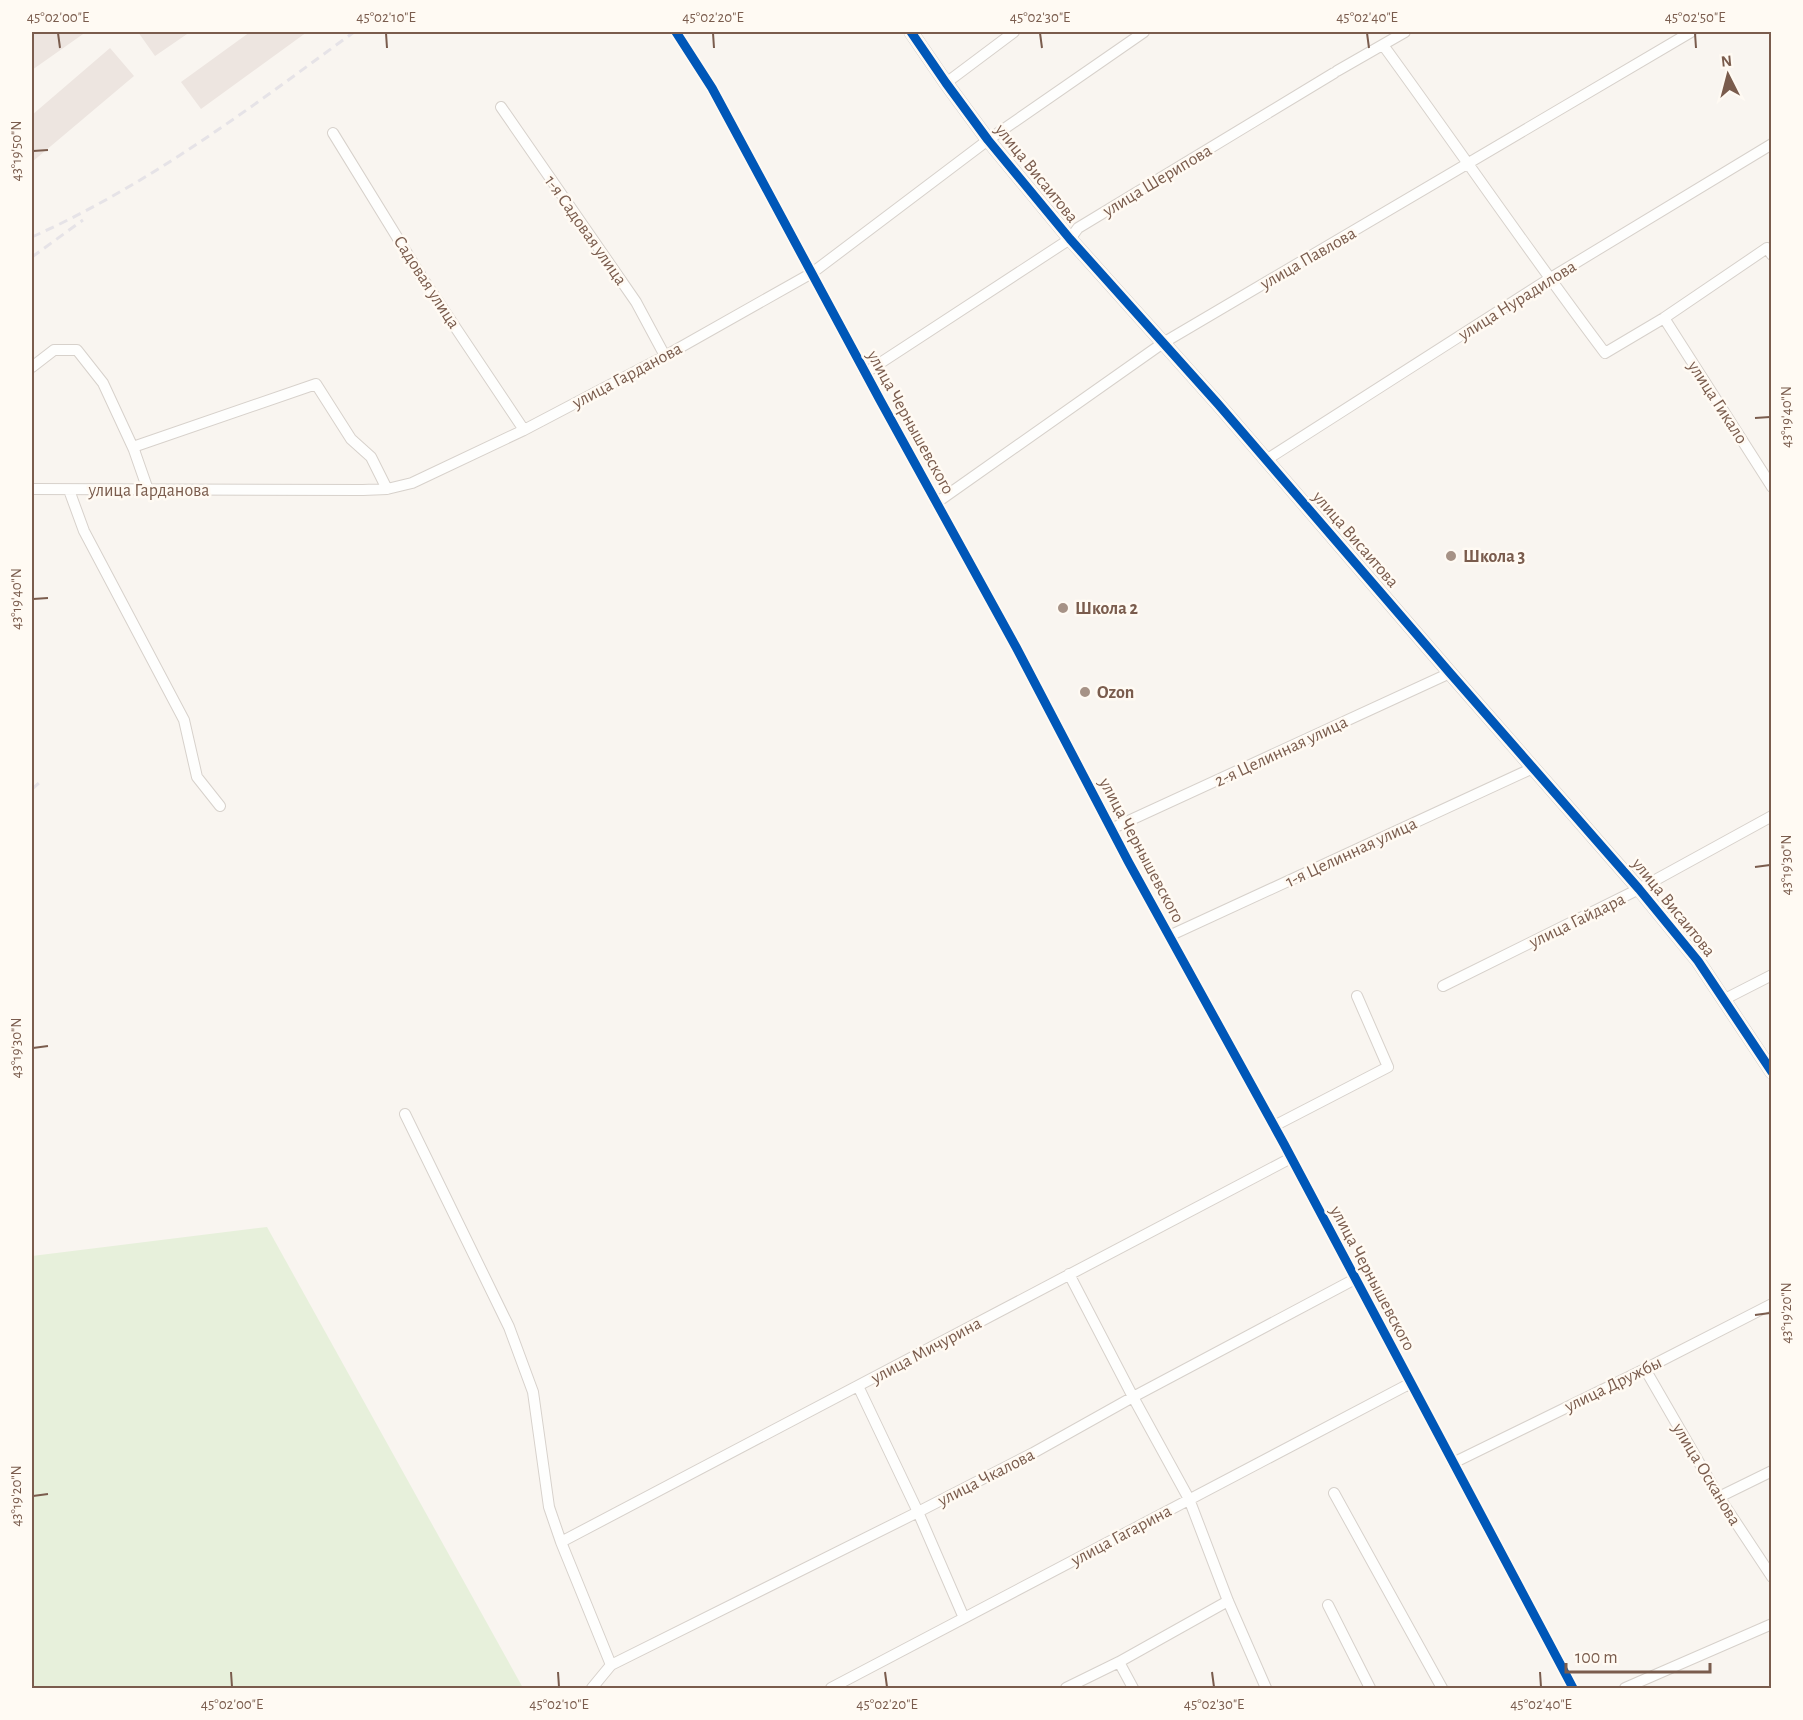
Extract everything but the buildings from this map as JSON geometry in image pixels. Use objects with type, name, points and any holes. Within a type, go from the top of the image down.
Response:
[{"type":"street","name":"улица Чернышевского","points":[[676,32],[712,88],[1047,705],[1111,829],[1274,1126],[1573,1689]]},
{"type":"street","name":"улица Висаитова","points":[[911,32],[988,140],[1070,239],[1266,460],[1698,961],[1772,1072]]},
{"type":"street","points":[[946,83],[1014,32]]},
{"type":"street","name":"улица Гарданова","points":[[32,489],[387,489],[412,483],[524,430],[665,356],[812,273],[988,140],[1144,32]]},
{"type":"street","name":"улица Шерипова","points":[[866,373],[1070,239],[1078,228],[1406,32]]},
{"type":"street","name":"улица Павлова","points":[[936,503],[1163,343],[1691,32]]},
{"type":"street","points":[[1383,45],[1605,354],[1664,318],[1767,248],[1772,255]]},
{"type":"street","name":"1-я Садовая улица","points":[[501,107],[636,302],[665,356]]},
{"type":"street","name":"Садовая улица","points":[[333,132],[421,276],[524,430]]},
{"type":"street","name":"улица Нурадилова","points":[[1266,460],[1549,279],[1772,144]]},
{"type":"street","name":"улица Гикало","points":[[1664,318],[1772,487]]},
{"type":"street","points":[[32,366],[54,350],[77,350],[103,383],[135,452],[148,490]]},
{"type":"street","points":[[135,452],[134,447],[316,384],[351,439],[371,457],[387,489]]},
{"type":"street","points":[[69,490],[84,531],[184,720],[197,777],[220,806]]},
{"type":"street","name":"2-я Целинная улица","points":[[1111,829],[1450,673]]},
{"type":"street","name":"1-я Целинная улица","points":[[1169,936],[1533,768]]},
{"type":"street","name":"улица Гайдара","points":[[1443,986],[1639,890],[1772,816]]},
{"type":"street","points":[[1725,999],[1772,975]]},
{"type":"street","points":[[1274,1126],[1388,1067],[1357,996]]},
{"type":"street","points":[[405,1114],[509,1327],[533,1392],[549,1507],[611,1665],[591,1689]]},
{"type":"street","name":"улица Мичурина","points":[[561,1542],[1291,1158]]},
{"type":"street","points":[[1069,1274],[1189,1499],[1228,1601],[1266,1689]]},
{"type":"street","name":"улица Чкалова","points":[[611,1665],[1033,1453],[1355,1279]]},
{"type":"street","name":"улица Дружбы","points":[[1453,1462],[1645,1369],[1772,1304]]},
{"type":"street","name":"улица Осканова","points":[[1645,1369],[1719,1497],[1772,1577]]},
{"type":"street","name":"улица Гагарина","points":[[831,1689],[1411,1383]]},
{"type":"street","points":[[858,1386],[918,1512],[964,1618]]},
{"type":"street","points":[[1719,1497],[1772,1471]]},
{"type":"street","points":[[1334,1493],[1442,1689]]},
{"type":"street","points":[[1066,1689],[1228,1601]]},
{"type":"street","points":[[1328,1605],[1370,1689]]},
{"type":"street","points":[[1625,1689],[1772,1624]]},
{"type":"street","points":[[1119,1662],[1133,1689]]},
{"type":"shaded area","points":[[32,32],[86,32],[32,70]]},
{"type":"shaded area","points":[[138,32],[190,32],[155,56]]},
{"type":"shaded area","points":[[250,32],[307,32],[201,109],[181,82]]},
{"type":"shaded area","points":[[110,48],[134,76],[32,162],[32,115]]},
{"type":"green space","points":[[267,1227],[523,1688],[32,1688],[32,1256]]},
{"type":"railway","points":[[32,237],[75,216],[158,169],[238,116],[354,32]]},
{"type":"railway","points":[[32,257],[83,220]]},
{"type":"railway","points":[[32,789],[39,783]]},
{"type":"cycle path","points":[[676,32],[712,88],[1016,647],[1129,863],[1284,1144],[1573,1688]]},
{"type":"cycle path","points":[[911,32],[988,140],[1070,239],[1218,404],[1639,889],[1698,961],[1772,1072]]},
{"type":"place","name":"Школа 3","points":[[1451,556]]},
{"type":"place","name":"Школа 2","points":[[1063,608]]},
{"type":"place","name":"Ozon","points":[[1085,692]]}]
